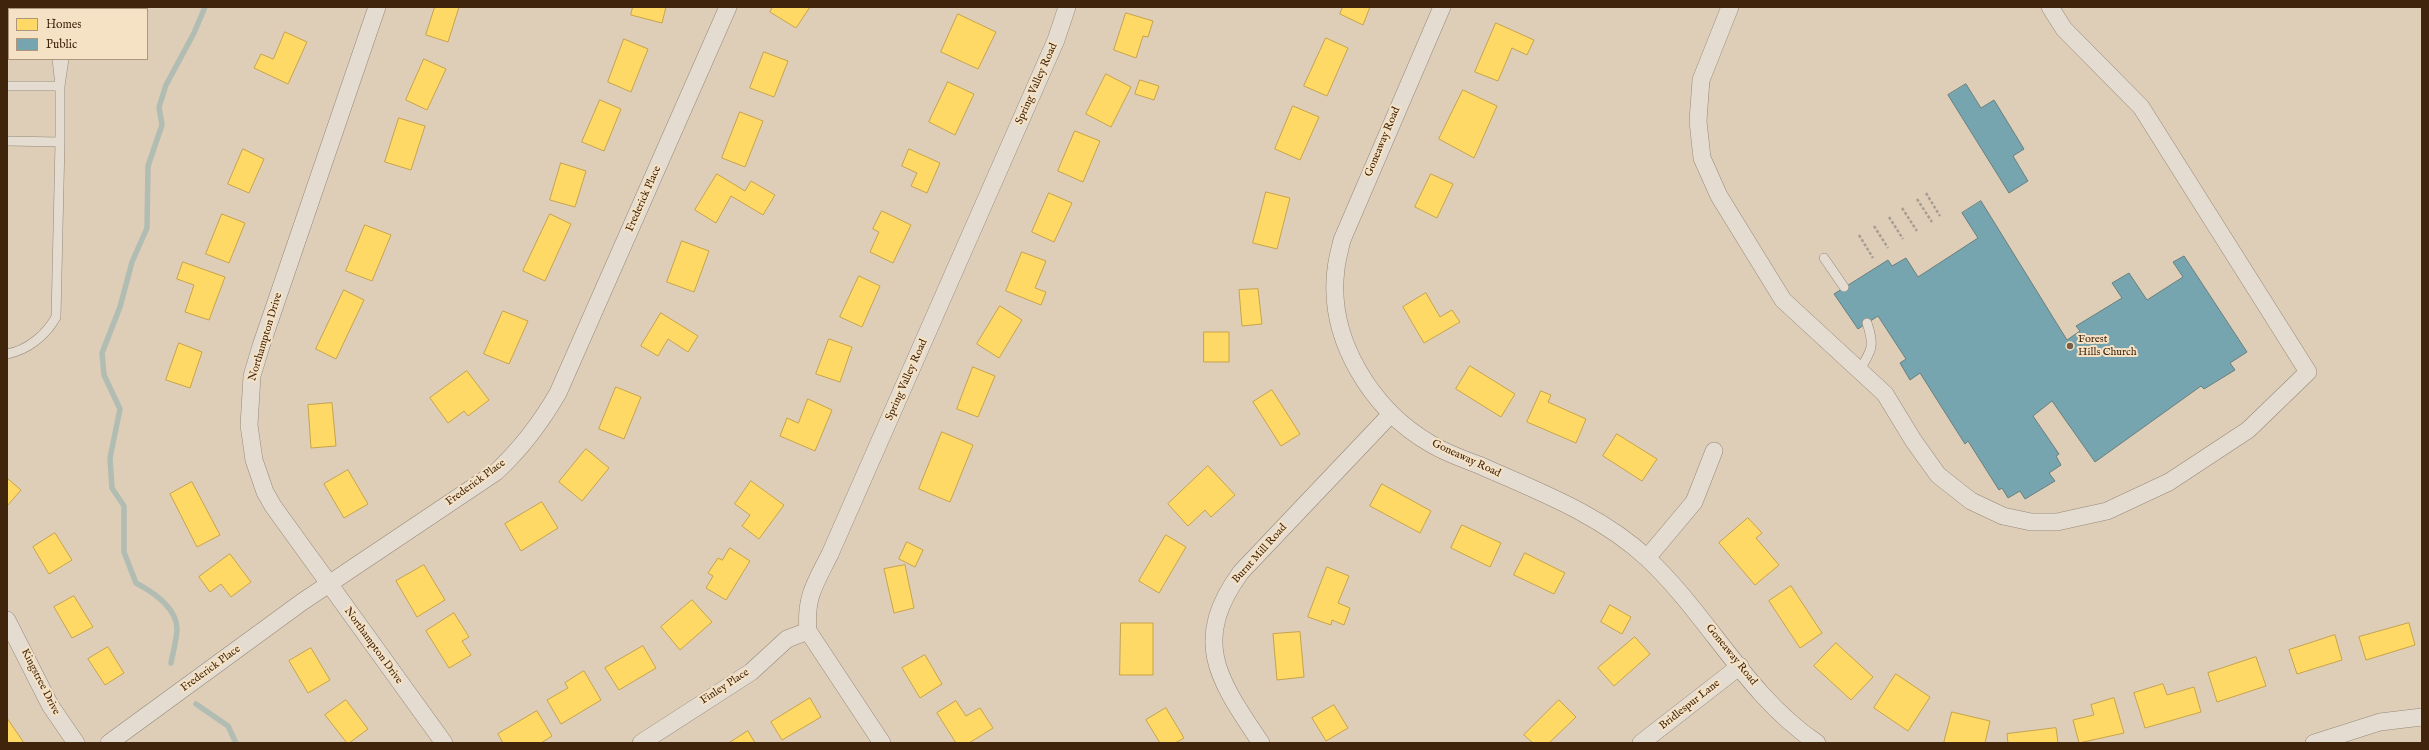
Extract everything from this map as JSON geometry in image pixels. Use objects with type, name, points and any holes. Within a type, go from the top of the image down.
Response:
[{"type":"street","name":"Northampton Drive","points":[[377,7],[252,376],[249,409],[253,454],[265,492],[273,506],[328,585],[444,743]]},
{"type":"street","name":"Frederick Place","points":[[109,743],[328,585],[496,472],[520,449],[541,423],[558,393],[728,7]]},
{"type":"street","name":"Spring Valley Road","points":[[882,743],[808,631],[806,613],[810,593],[830,554],[1047,62],[1067,7]]},
{"type":"street","name":"Goneaway Road","points":[[1442,7],[1342,240],[1335,269],[1335,296],[1340,324],[1349,353],[1361,376],[1391,414],[1432,445],[1556,499],[1593,520],[1647,558],[1691,606],[1779,713],[1816,743]]},
{"type":"street","points":[[1730,7],[1701,80],[1698,122],[1702,158],[1719,196],[1783,300],[1885,394],[1913,440],[1938,475],[1971,501],[2003,516],[2031,522],[2057,522],[2107,511],[2169,482],[2248,430],[2308,372],[2141,107],[2064,29],[2050,7]]},
{"type":"street","name":"Burnt Mill Road","points":[[1261,743],[1230,696],[1217,667],[1214,630],[1220,608],[1230,588],[1241,572],[1391,414]]},
{"type":"street","points":[[1647,558],[1694,502],[1714,451]]},
{"type":"street","name":"Kingstree Drive","points":[[7,620],[50,705],[76,743]]},
{"type":"street","name":"Finley Place","points":[[640,743],[751,672],[787,639],[808,631]]},
{"type":"street","name":"Bridlespur Lane","points":[[1641,743],[1740,666]]},
{"type":"street","points":[[2314,743],[2380,722],[2422,717]]},
{"type":"lane","points":[[7,354],[15,353],[32,344],[48,329],[56,316],[60,142],[60,86],[57,60]]},
{"type":"lane","points":[[60,86],[64,60]]},
{"type":"lane","points":[[7,86],[60,86]]},
{"type":"lane","points":[[7,141],[60,142]]},
{"type":"lane","points":[[1824,258],[1844,287]]},
{"type":"lane","points":[[1860,371],[1871,352],[1873,341],[1867,323]]},
{"type":"path","points":[[1926,193],[1940,216]]},
{"type":"path","points":[[1917,199],[1932,222]]},
{"type":"path","points":[[1902,208],[1917,231]]},
{"type":"path","points":[[1889,217],[1903,239]]},
{"type":"path","points":[[1874,226],[1888,248]]},
{"type":"path","points":[[1859,236],[1873,258]]},
{"type":"building: Homes","points":[[435,7],[459,7],[448,42],[426,35]]},
{"type":"building: Homes","points":[[633,7],[666,7],[662,23],[631,15]]},
{"type":"building: Homes","points":[[773,7],[810,7],[796,28],[770,12]]},
{"type":"building: Homes","points":[[1343,7],[1370,7],[1363,25],[1340,14]]},
{"type":"building: Homes","points":[[1126,13],[1153,21],[1148,37],[1143,36],[1136,58],[1114,50]]},
{"type":"building: Homes","points":[[958,14],[996,32],[978,69],[941,52]]},
{"type":"building: Homes","points":[[1496,23],[1534,40],[1527,55],[1512,48],[1498,81],[1475,72]]},
{"type":"building: Homes","points":[[285,32],[307,42],[288,84],[254,68],[261,54],[273,59]]},
{"type":"building: Homes","points":[[1326,38],[1348,48],[1327,96],[1304,86]]},
{"type":"building: Homes","points":[[624,39],[648,49],[631,92],[608,82]]},
{"type":"building: Homes","points":[[764,52],[788,61],[774,97],[750,88]]},
{"type":"building: Homes","points":[[424,59],[446,69],[427,110],[406,100]]},
{"type":"building: Homes","points":[[1106,74],[1131,87],[1111,127],[1086,114]]},
{"type":"building: Homes","points":[[1140,80],[1159,86],[1154,100],[1135,94]]},
{"type":"building: Homes","points":[[948,82],[974,94],[955,135],[929,122]]},
{"type":"building: Homes","points":[[1463,90],[1497,106],[1474,158],[1439,139]]},
{"type":"building: Homes","points":[[600,100],[621,109],[604,151],[582,142]]},
{"type":"building: Homes","points":[[1293,106],[1319,117],[1300,160],[1275,149]]},
{"type":"building: Homes","points":[[740,112],[763,121],[745,167],[722,158]]},
{"type":"building: Homes","points":[[399,118],[425,126],[411,170],[385,162]]},
{"type":"building: Homes","points":[[1075,131],[1100,141],[1083,182],[1058,171]]},
{"type":"building: Homes","points":[[243,149],[264,159],[249,193],[228,184]]},
{"type":"building: Homes","points":[[909,149],[940,163],[927,193],[911,186],[917,173],[902,166]]},
{"type":"building: Homes","points":[[561,163],[586,171],[575,207],[550,200]]},
{"type":"building: Homes","points":[[717,174],[745,191],[751,181],[775,195],[763,215],[731,196],[716,223],[695,210]]},
{"type":"building: Homes","points":[[1431,174],[1453,184],[1437,218],[1415,207]]},
{"type":"building: Homes","points":[[1266,192],[1290,198],[1277,249],[1253,243]]},
{"type":"building: Homes","points":[[1049,193],[1072,203],[1054,242],[1032,232]]},
{"type":"building: Homes","points":[[882,211],[911,225],[893,263],[870,252],[879,232],[873,229]]},
{"type":"building: Homes","points":[[222,214],[245,223],[229,263],[206,254]]},
{"type":"building: Homes","points":[[550,214],[571,224],[545,281],[523,271]]},
{"type":"building: Homes","points":[[365,225],[391,235],[372,281],[346,271]]},
{"type":"building: Homes","points":[[682,241],[709,251],[694,292],[667,282]]},
{"type":"building: Homes","points":[[1022,252],[1046,261],[1035,288],[1046,292],[1041,305],[1006,291]]},
{"type":"building: Homes","points":[[183,262],[225,277],[209,320],[185,312],[194,285],[177,279]]},
{"type":"building: Homes","points":[[859,276],[880,286],[862,327],[840,317]]},
{"type":"building: Homes","points":[[1258,289],[1262,324],[1242,326],[1239,290]]},
{"type":"building: Homes","points":[[344,290],[364,300],[336,359],[316,349]]},
{"type":"building: Homes","points":[[1426,293],[1440,317],[1452,310],[1460,322],[1424,343],[1403,307]]},
{"type":"building: Homes","points":[[1000,306],[1022,320],[999,358],[977,344]]},
{"type":"building: Homes","points":[[503,311],[528,321],[509,364],[484,354]]},
{"type":"building: Homes","points":[[661,313],[698,336],[688,352],[668,339],[658,356],[641,346]]},
{"type":"building: Homes","points":[[1204,332],[1229,332],[1229,362],[1204,362]]},
{"type":"building: Homes","points":[[829,339],[852,347],[840,382],[816,374]]},
{"type":"building: Homes","points":[[179,343],[202,352],[190,388],[166,380]]},
{"type":"building: Homes","points":[[1470,366],[1515,394],[1501,417],[1456,389]]},
{"type":"building: Homes","points":[[973,367],[995,376],[978,417],[957,409]]},
{"type":"building: Homes","points":[[467,371],[489,400],[468,416],[464,411],[448,423],[430,398]]},
{"type":"building: Homes","points":[[616,387],[641,397],[624,439],[599,429]]},
{"type":"building: Homes","points":[[1272,390],[1300,434],[1281,446],[1253,402]]},
{"type":"building: Homes","points":[[1541,391],[1551,395],[1548,402],[1586,419],[1576,443],[1527,422]]},
{"type":"building: Homes","points":[[808,399],[832,410],[815,451],[780,436],[787,418],[798,423]]},
{"type":"building: Homes","points":[[332,403],[336,446],[311,448],[308,405]]},
{"type":"building: Homes","points":[[942,432],[973,445],[950,502],[919,489]]},
{"type":"building: Homes","points":[[1617,434],[1657,459],[1642,481],[1603,456]]},
{"type":"building: Homes","points":[[586,449],[609,468],[582,501],[559,482]]},
{"type":"building: Homes","points":[[1208,466],[1235,495],[1211,517],[1205,510],[1188,526],[1168,504]]},
{"type":"building: Homes","points":[[348,470],[368,504],[344,518],[324,484]]},
{"type":"building: Homes","points":[[8,479],[21,490],[7,506],[7,480]]},
{"type":"building: Homes","points":[[751,481],[784,505],[759,539],[742,526],[750,515],[735,504]]},
{"type":"building: Homes","points":[[192,482],[220,535],[197,547],[170,494]]},
{"type":"building: Homes","points":[[1382,484],[1431,511],[1420,533],[1370,506]]},
{"type":"building: Homes","points":[[542,502],[558,528],[521,551],[505,524]]},
{"type":"building: Homes","points":[[1748,518],[1762,533],[1756,538],[1779,565],[1755,585],[1719,543]]},
{"type":"building: Homes","points":[[1462,525],[1501,543],[1490,567],[1451,548]]},
{"type":"building: Homes","points":[[55,533],[72,560],[49,574],[33,547]]},
{"type":"building: Homes","points":[[1166,535],[1186,547],[1159,593],[1139,581]]},
{"type":"building: Homes","points":[[907,542],[923,550],[915,567],[899,559]]},
{"type":"building: Homes","points":[[730,548],[750,561],[726,600],[706,588],[713,576],[708,573],[718,558],[722,560]]},
{"type":"building: Homes","points":[[1525,553],[1565,573],[1554,594],[1514,575]]},
{"type":"building: Homes","points":[[230,554],[251,582],[231,597],[221,584],[210,592],[199,577]]},
{"type":"building: Homes","points":[[424,565],[445,600],[417,617],[396,581]]},
{"type":"building: Homes","points":[[905,565],[914,608],[894,613],[884,569]]},
{"type":"building: Homes","points":[[1327,567],[1349,576],[1338,603],[1350,608],[1344,625],[1332,620],[1331,625],[1308,617]]},
{"type":"building: Homes","points":[[1791,586],[1822,633],[1800,648],[1769,601]]},
{"type":"building: Homes","points":[[74,596],[93,627],[72,638],[54,607]]},
{"type":"building: Homes","points":[[692,600],[712,622],[680,650],[661,627]]},
{"type":"building: Homes","points":[[1610,605],[1631,617],[1622,634],[1601,622]]},
{"type":"building: Homes","points":[[454,613],[469,637],[462,641],[471,655],[449,668],[426,631]]},
{"type":"building: Homes","points":[[1121,623],[1153,623],[1153,675],[1120,675]]},
{"type":"building: Homes","points":[[2409,623],[2415,645],[2366,660],[2359,637]]},
{"type":"building: Homes","points":[[1300,632],[1304,677],[1277,680],[1273,634]]},
{"type":"building: Homes","points":[[2335,635],[2342,660],[2297,674],[2289,650]]},
{"type":"building: Homes","points":[[1635,637],[1650,654],[1614,686],[1598,668]]},
{"type":"building: Homes","points":[[1836,643],[1873,677],[1851,700],[1814,666]]},
{"type":"building: Homes","points":[[643,646],[656,668],[619,690],[605,668]]},
{"type":"building: Homes","points":[[108,647],[124,673],[105,685],[88,659]]},
{"type":"building: Homes","points":[[311,648],[330,680],[308,693],[289,661]]},
{"type":"building: Homes","points":[[925,655],[942,684],[920,698],[902,668]]},
{"type":"building: Homes","points":[[2256,657],[2266,686],[2217,702],[2208,673]]},
{"type":"building: Homes","points":[[584,671],[601,700],[561,724],[547,700],[568,688],[565,683]]},
{"type":"building: Homes","points":[[1896,674],[1930,697],[1908,731],[1874,708]]},
{"type":"building: Homes","points":[[2163,684],[2167,695],[2194,687],[2201,712],[2145,728],[2134,693]]},
{"type":"building: Homes","points":[[810,698],[821,717],[782,740],[771,722]]},
{"type":"building: Homes","points":[[2114,698],[2124,733],[2079,743],[2073,720],[2094,715],[2091,705]]},
{"type":"building: Homes","points":[[346,700],[368,729],[349,743],[347,743],[325,715]]},
{"type":"building: Homes","points":[[1559,700],[1576,717],[1549,743],[1533,743],[1524,735]]},
{"type":"building: Homes","points":[[956,701],[966,716],[980,708],[993,728],[969,743],[956,743],[937,713]]},
{"type":"building: Homes","points":[[1334,705],[1348,728],[1326,741],[1312,718]]},
{"type":"building: Homes","points":[[1166,708],[1184,738],[1175,743],[1160,743],[1146,720]]},
{"type":"building: Homes","points":[[537,711],[552,736],[541,743],[503,743],[498,734]]},
{"type":"building: Homes","points":[[1952,712],[1990,721],[1985,743],[1944,743]]},
{"type":"building: Homes","points":[[7,718],[24,743],[7,743]]},
{"type":"building: Homes","points":[[2056,728],[2058,743],[2008,743],[2007,734]]},
{"type":"building: Homes","points":[[748,731],[755,743],[729,743]]},
{"type":"building: Public","points":[[1966,84],[1981,108],[1994,100],[2024,149],[2013,156],[2028,181],[2009,193],[1948,95]]},
{"type":"building: Public","name":"Forest Hills Church","points":[[1981,201],[2067,340],[2080,331],[2076,326],[2122,298],[2112,283],[2129,273],[2147,300],[2183,277],[2173,262],[2184,256],[2247,352],[2230,363],[2235,370],[2204,389],[2201,386],[2095,462],[2052,401],[2033,416],[2059,454],[2056,456],[2061,465],[2049,473],[2055,481],[2025,499],[2020,491],[2008,498],[2002,488],[1999,490],[1968,441],[1965,444],[1920,373],[1910,380],[1900,363],[1906,359],[1878,316],[1858,329],[1834,294],[1888,260],[1892,266],[1906,258],[1918,277],[1978,238],[1962,213]]},
{"type":"waterway","points":[[171,663],[176,641],[176,620],[173,613],[162,601],[136,583],[124,552],[124,506],[112,488],[110,458],[120,409],[104,375],[102,353],[120,307],[132,262],[147,228],[148,166],[162,125],[159,107],[166,85],[194,33],[205,7]]},
{"type":"waterway","points":[[196,704],[228,726],[236,743]]},
{"type":"place","name":"Forest Hills Church","points":[[2070,346]]}]
